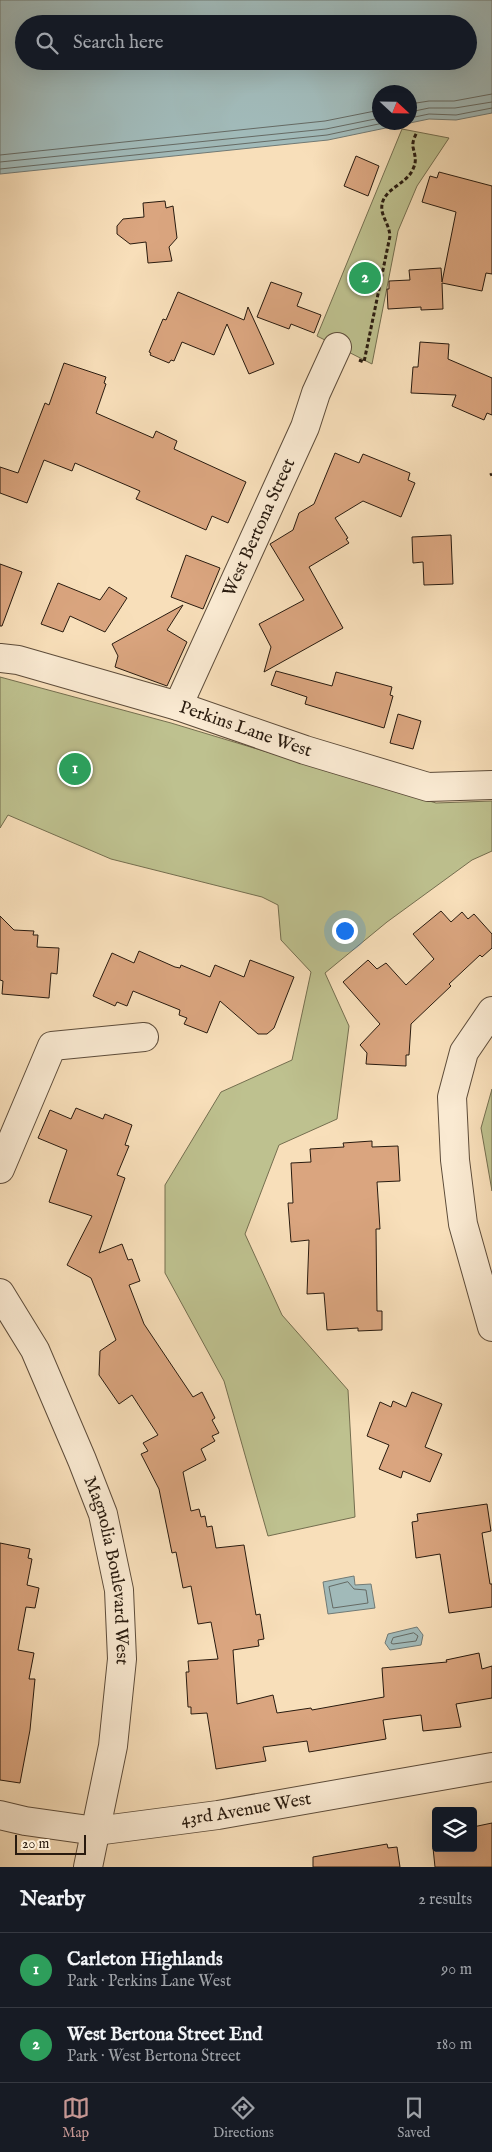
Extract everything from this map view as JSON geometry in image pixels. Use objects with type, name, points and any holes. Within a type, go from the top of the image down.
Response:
[{"type":"street","name":"West Bertona Street","points":[[178,706],[305,426],[316,393],[337,347]]},
{"type":"street","name":"Perkins Lane West","points":[[0,658],[18,660],[178,706],[305,750],[428,787],[492,784]]},
{"type":"street","points":[[492,1011],[464,1052],[452,1097],[455,1160],[463,1224],[492,1327]]},
{"type":"street","points":[[0,1169],[52,1046],[144,1037]]},
{"type":"street","name":"Magnolia Boulevard West","points":[[0,1293],[35,1350],[82,1460],[103,1514],[119,1590],[122,1659],[113,1746],[88,1867]]},
{"type":"street","name":"43rd Avenue West","points":[[0,1815],[25,1821],[96,1831],[218,1814],[492,1767]]},
{"type":"path","points":[[364,362],[386,255],[389,227],[382,211],[383,202],[391,189],[406,181],[411,175],[416,160],[412,145],[417,132]]},
{"type":"green space","points":[[402,130],[449,138],[417,186],[398,231],[372,364],[317,336]]},
{"type":"green space","points":[[0,677],[171,723],[436,803],[492,801],[492,851],[472,860],[387,922],[325,973],[349,1026],[337,1119],[279,1145],[245,1234],[282,1315],[348,1390],[355,1517],[268,1536],[224,1381],[165,1273],[165,1185],[221,1092],[292,1060],[311,972],[281,940],[278,905],[262,897],[111,859],[8,815],[0,828]]},
{"type":"green space","points":[[492,1089],[492,1191],[481,1128]]},
{"type":"water","points":[[0,0],[492,0],[492,113],[456,120],[429,119],[417,121],[417,85],[372,85],[372,130],[376,130],[328,140],[0,174]]},
{"type":"water","points":[[354,1576],[355,1585],[371,1584],[375,1608],[328,1614],[323,1582]]},
{"type":"water","points":[[417,1627],[423,1635],[421,1645],[390,1650],[385,1643],[388,1634]]},
{"type":"building","points":[[356,156],[379,166],[368,196],[344,186]]},
{"type":"building","points":[[439,172],[492,186],[492,274],[486,273],[482,291],[442,283],[443,309],[421,310],[421,307],[388,309],[387,289],[389,289],[389,281],[410,280],[409,270],[441,268],[442,282],[456,212],[422,202],[430,176],[437,178]]},
{"type":"building","points":[[165,201],[166,208],[173,206],[177,238],[169,247],[172,261],[148,263],[146,242],[130,244],[117,234],[117,226],[123,219],[144,217],[143,203]]},
{"type":"building","points":[[271,282],[302,293],[297,306],[321,315],[314,333],[291,324],[289,329],[257,317]]},
{"type":"building","points":[[178,292],[244,320],[248,307],[274,364],[249,374],[227,324],[214,355],[182,342],[174,361],[171,360],[169,363],[150,355],[151,353],[149,352],[163,319],[166,320]]},
{"type":"building","points":[[420,342],[449,344],[448,359],[492,378],[492,415],[487,413],[484,420],[452,406],[456,395],[411,393],[413,367],[418,367]]},
{"type":"building","points":[[64,363],[106,377],[104,383],[106,384],[96,413],[153,438],[156,431],[177,441],[174,449],[246,482],[228,523],[212,516],[206,530],[136,499],[140,491],[75,463],[72,471],[44,460],[27,503],[0,493],[0,467],[18,473],[45,403],[49,405]]},
{"type":"building","points":[[335,453],[359,463],[363,454],[410,473],[408,480],[415,483],[401,517],[363,501],[335,518],[348,538],[346,539],[349,543],[309,567],[343,628],[264,672],[271,647],[259,624],[304,600],[270,544],[293,530],[299,513],[314,504]]},
{"type":"building","points":[[451,535],[453,584],[424,585],[423,562],[413,563],[412,537]]},
{"type":"building","points":[[186,555],[220,568],[203,609],[171,597]]},
{"type":"building","points":[[0,564],[22,572],[2,626],[0,626]]},
{"type":"building","points":[[58,583],[100,600],[109,587],[127,598],[105,632],[70,616],[63,632],[41,624]]},
{"type":"building","points":[[183,605],[167,630],[187,642],[167,686],[115,667],[118,656],[112,644]]},
{"type":"building","points":[[276,671],[332,686],[336,672],[392,687],[390,695],[393,696],[384,728],[305,704],[307,697],[271,685]]},
{"type":"building","points":[[398,714],[421,721],[413,749],[390,743]]},
{"type":"building","points":[[441,911],[451,922],[462,912],[468,919],[474,914],[492,934],[492,948],[482,957],[480,955],[449,984],[451,986],[411,1024],[409,1055],[406,1055],[406,1066],[366,1064],[367,1053],[360,1045],[380,1024],[343,982],[368,960],[377,969],[386,963],[406,985],[434,959],[413,934]]},
{"type":"building","points":[[0,916],[14,930],[34,931],[33,935],[38,935],[37,947],[59,948],[57,974],[51,973],[49,998],[2,994],[3,981],[0,980]]},
{"type":"building","points":[[139,951],[175,967],[180,968],[181,965],[210,977],[215,965],[244,977],[250,960],[294,977],[274,1028],[267,1034],[258,1034],[220,1001],[207,1033],[184,1024],[187,1018],[179,1015],[180,1010],[133,991],[127,1006],[117,1002],[115,1006],[93,996],[112,953],[134,963]]},
{"type":"building","points":[[76,1108],[103,1119],[105,1114],[132,1125],[125,1145],[129,1146],[117,1175],[125,1178],[99,1253],[122,1244],[128,1260],[132,1259],[140,1281],[129,1285],[144,1324],[193,1397],[202,1392],[215,1418],[212,1420],[219,1433],[212,1436],[215,1441],[201,1449],[206,1460],[183,1472],[191,1511],[199,1509],[201,1517],[205,1516],[207,1527],[212,1526],[216,1548],[244,1545],[256,1615],[260,1614],[264,1639],[258,1640],[259,1646],[233,1650],[237,1704],[273,1695],[277,1713],[311,1708],[312,1710],[384,1697],[382,1668],[447,1662],[446,1660],[479,1653],[482,1669],[492,1666],[492,1698],[456,1704],[461,1727],[423,1731],[421,1715],[383,1720],[386,1739],[309,1752],[307,1741],[263,1747],[266,1761],[216,1769],[207,1713],[191,1714],[191,1707],[188,1707],[186,1672],[189,1672],[188,1661],[218,1659],[211,1622],[198,1624],[191,1586],[183,1588],[176,1552],[172,1553],[159,1489],[141,1454],[148,1451],[143,1443],[158,1435],[132,1395],[119,1404],[99,1375],[100,1351],[116,1340],[91,1278],[67,1265],[92,1216],[49,1202],[67,1150],[38,1138],[50,1110],[71,1119]]},
{"type":"building","points":[[372,1141],[372,1147],[398,1146],[400,1181],[377,1182],[380,1229],[376,1229],[377,1311],[382,1311],[382,1330],[358,1331],[358,1328],[327,1330],[324,1293],[307,1294],[309,1240],[291,1242],[288,1203],[293,1203],[291,1163],[311,1162],[310,1149],[344,1147],[343,1143]]},
{"type":"building","points":[[412,1392],[442,1404],[425,1447],[442,1454],[430,1482],[403,1471],[401,1478],[379,1469],[389,1445],[367,1436],[380,1402],[391,1407],[393,1401],[406,1407]]},
{"type":"building","points":[[487,1504],[491,1531],[482,1533],[490,1584],[492,1584],[492,1607],[449,1613],[440,1554],[416,1558],[412,1522],[418,1521],[417,1514]]},
{"type":"building","points":[[0,1543],[30,1549],[28,1558],[32,1559],[27,1585],[39,1588],[35,1608],[26,1607],[18,1650],[34,1653],[29,1679],[35,1679],[30,1730],[20,1783],[0,1780]]},
{"type":"building","points":[[492,1823],[492,1867],[435,1867],[433,1852],[477,1852],[477,1826]]},
{"type":"building","points":[[387,1844],[388,1848],[397,1847],[400,1867],[313,1867],[313,1857]]},
{"type":"place","name":"West Bertona Street End","points":[[365,278]]},
{"type":"place","name":"Carleton Highlands","points":[[75,769]]}]
